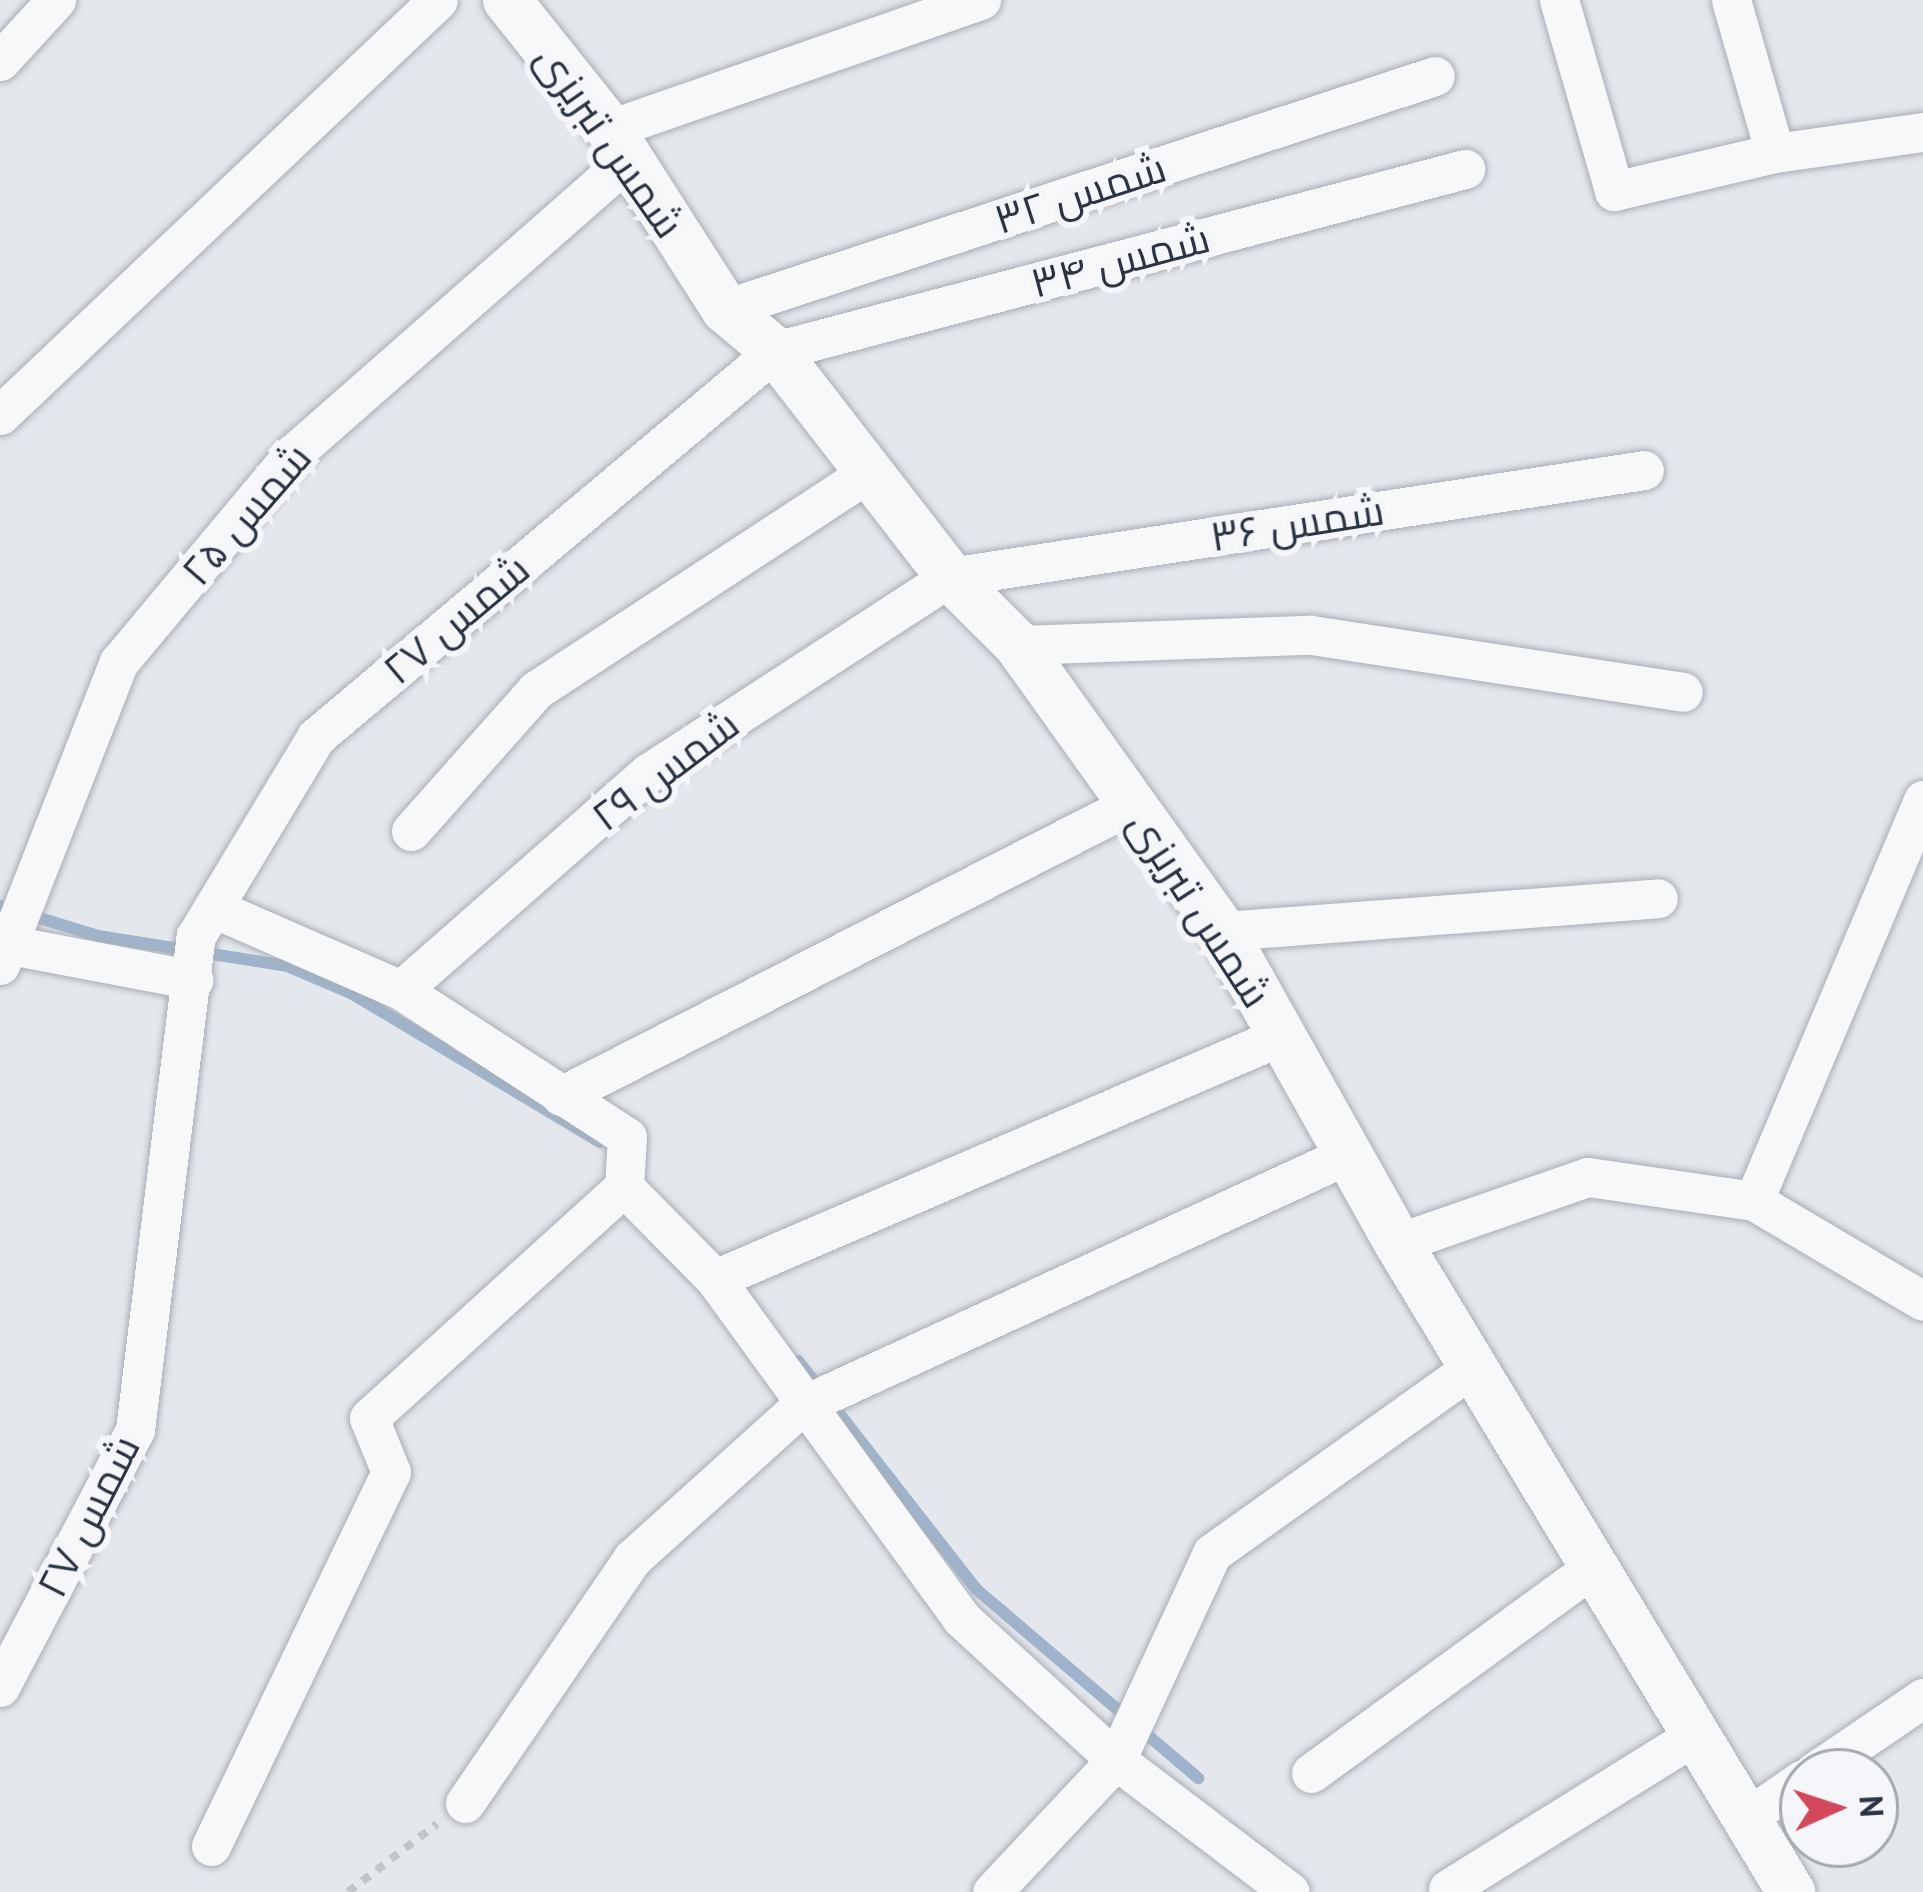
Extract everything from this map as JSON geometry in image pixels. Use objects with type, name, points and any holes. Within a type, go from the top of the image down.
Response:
[{"type":"street","points":[[0,61],[56,0]]},
{"type":"street","points":[[0,415],[438,0]]},
{"type":"street","name":"شمس تبریزی","points":[[507,0],[619,144],[725,309],[775,351],[950,577],[1018,645],[1223,931],[1398,1243],[1791,1892]]},
{"type":"street","points":[[619,144],[981,0]]},
{"type":"street","points":[[1559,0],[1614,190],[1775,153],[1923,132]]},
{"type":"street","points":[[1731,0],[1775,153]]},
{"type":"street","name":"شمس ۳۲","points":[[725,309],[1436,76]]},
{"type":"street","name":"شمس ۲۵","points":[[3,952],[118,662],[294,453],[619,144]]},
{"type":"street","name":"شمس ۳۴","points":[[775,351],[1465,169]]},
{"type":"street","name":"شمس ۲۷","points":[[0,1687],[135,1430],[204,922],[316,737],[775,351]]},
{"type":"street","name":"شمس ۳۶","points":[[950,577],[1644,470]]},
{"type":"street","points":[[411,831],[536,690],[868,472]]},
{"type":"street","name":"شمس ۲۹","points":[[401,990],[648,773],[950,577]]},
{"type":"street","points":[[1018,645],[1311,635],[1683,692]]},
{"type":"street","points":[[1754,1201],[1923,800]]},
{"type":"street","points":[[561,1096],[1132,804]]},
{"type":"street","points":[[1223,931],[1658,898]]},
{"type":"street","points":[[204,922],[401,990],[627,1137],[624,1186],[369,1418],[391,1472],[212,1846]]},
{"type":"street","points":[[3,952],[194,980]]},
{"type":"street","points":[[715,1279],[1281,1036]]},
{"type":"street","points":[[465,1803],[633,1558],[801,1406],[1347,1155]]},
{"type":"street","points":[[1398,1243],[1588,1177],[1754,1201],[1923,1301]]},
{"type":"street","points":[[624,1186],[715,1279],[801,1406],[961,1618],[1116,1760],[1290,1892]]},
{"type":"street","points":[[992,1892],[1116,1760],[1212,1553],[1473,1367]]},
{"type":"street","points":[[1311,1773],[1594,1567]]},
{"type":"street","points":[[1849,1748],[1923,1698]]},
{"type":"street","points":[[1448,1889],[1695,1735]]},
{"type":"street","points":[[1746,1818],[1779,1795]]},
{"type":"path","points":[[348,1892],[465,1803]]},
{"type":"waterway","points":[[0,906],[98,936],[287,966],[351,993],[600,1142]]},
{"type":"waterway","points":[[798,1361],[976,1589],[1198,1778]]}]
